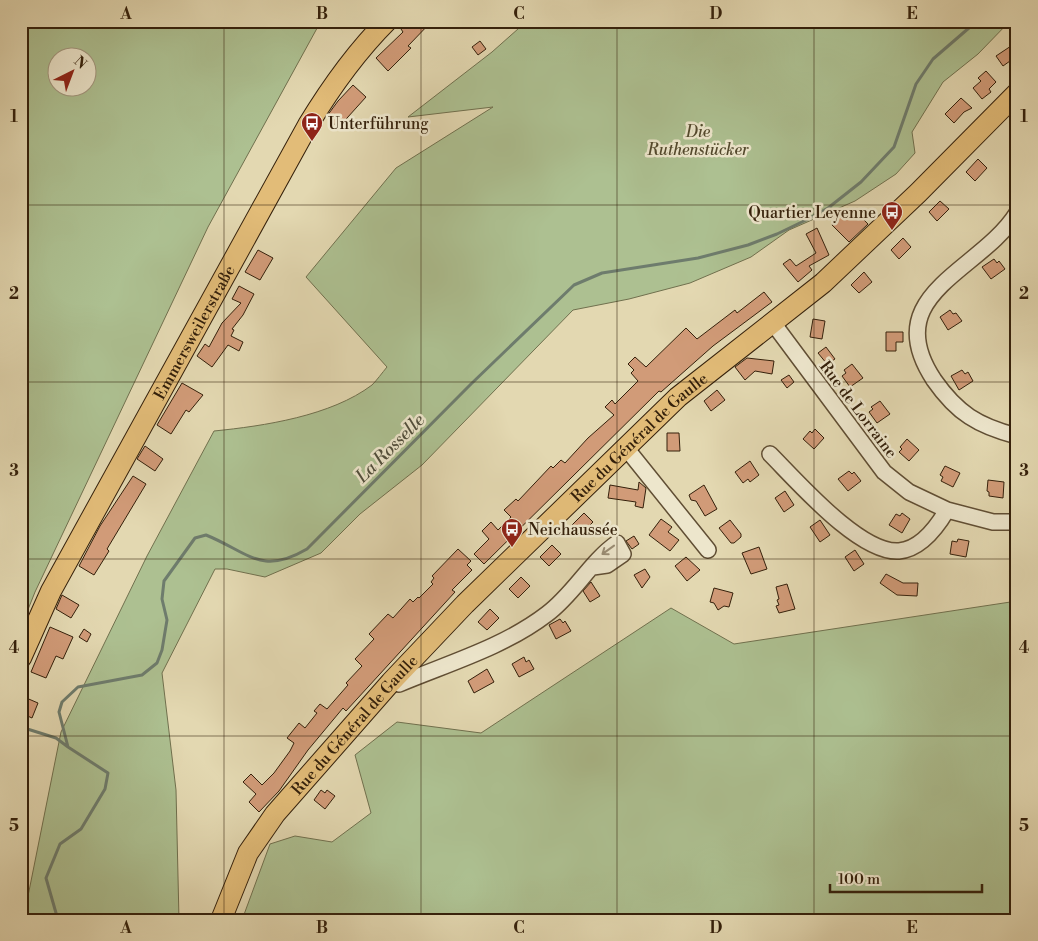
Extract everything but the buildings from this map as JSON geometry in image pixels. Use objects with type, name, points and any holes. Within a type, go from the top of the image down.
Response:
[{"type":"main road","name":"Emmersweilerstraße","points":[[21,658],[55,583],[308,125],[348,64],[387,21]]},
{"type":"main road","name":"Rue du Général de Gaulle","points":[[221,920],[248,853],[275,814],[390,682],[465,604],[678,397],[823,282],[1017,93]]},
{"type":"street","points":[[1017,213],[994,241],[930,296],[920,312],[917,340],[929,372],[957,408],[974,421],[1017,436]]},
{"type":"street","name":"Rue de Lorraine","points":[[773,323],[884,472],[910,492],[947,510],[993,522],[1017,522]]},
{"type":"street","points":[[626,448],[708,550]]},
{"type":"street","points":[[770,454],[846,528],[873,545],[899,551],[920,543],[938,524],[947,510]]},
{"type":"street","points":[[390,682],[399,684],[502,642],[527,628],[549,612],[593,567]]},
{"type":"green space","points":[[21,21],[321,21],[208,227],[35,592],[21,627]]},
{"type":"green space","name":"Die Ruthenstücker","points":[[527,21],[1010,21],[978,54],[943,82],[912,132],[915,153],[896,174],[855,201],[789,230],[751,257],[690,283],[629,299],[573,310],[422,465],[360,514],[321,553],[265,577],[227,569],[215,569],[162,673],[176,790],[179,920],[28,920],[25,911],[61,732],[147,556],[214,431],[296,418],[337,405],[372,385],[387,367],[306,277],[396,168],[493,107],[408,117],[492,52]]},
{"type":"green space","points":[[1017,601],[1017,920],[242,920],[270,844],[295,836],[332,842],[371,813],[355,755],[397,722],[481,733],[671,608],[734,644]]},
{"type":"waterway","name":"La Rosselle","points":[[58,920],[46,878],[60,844],[81,829],[105,789],[108,773],[68,747],[59,712],[62,702],[78,687],[142,675],[157,663],[162,650],[167,620],[162,599],[164,581],[195,538],[206,535],[244,554],[266,561],[278,561],[307,549],[471,384],[574,285],[602,273],[698,258],[748,245],[777,234],[828,208],[861,182],[894,147],[916,84],[933,59],[977,21]]},
{"type":"waterway","points":[[21,727],[56,738],[68,747]]},
{"type":"place","name":"Unterführung","points":[[312,142]]},
{"type":"place","name":"Quartier Leyenne","points":[[892,231]]},
{"type":"place","name":"Neichaussée","points":[[512,548]]}]
